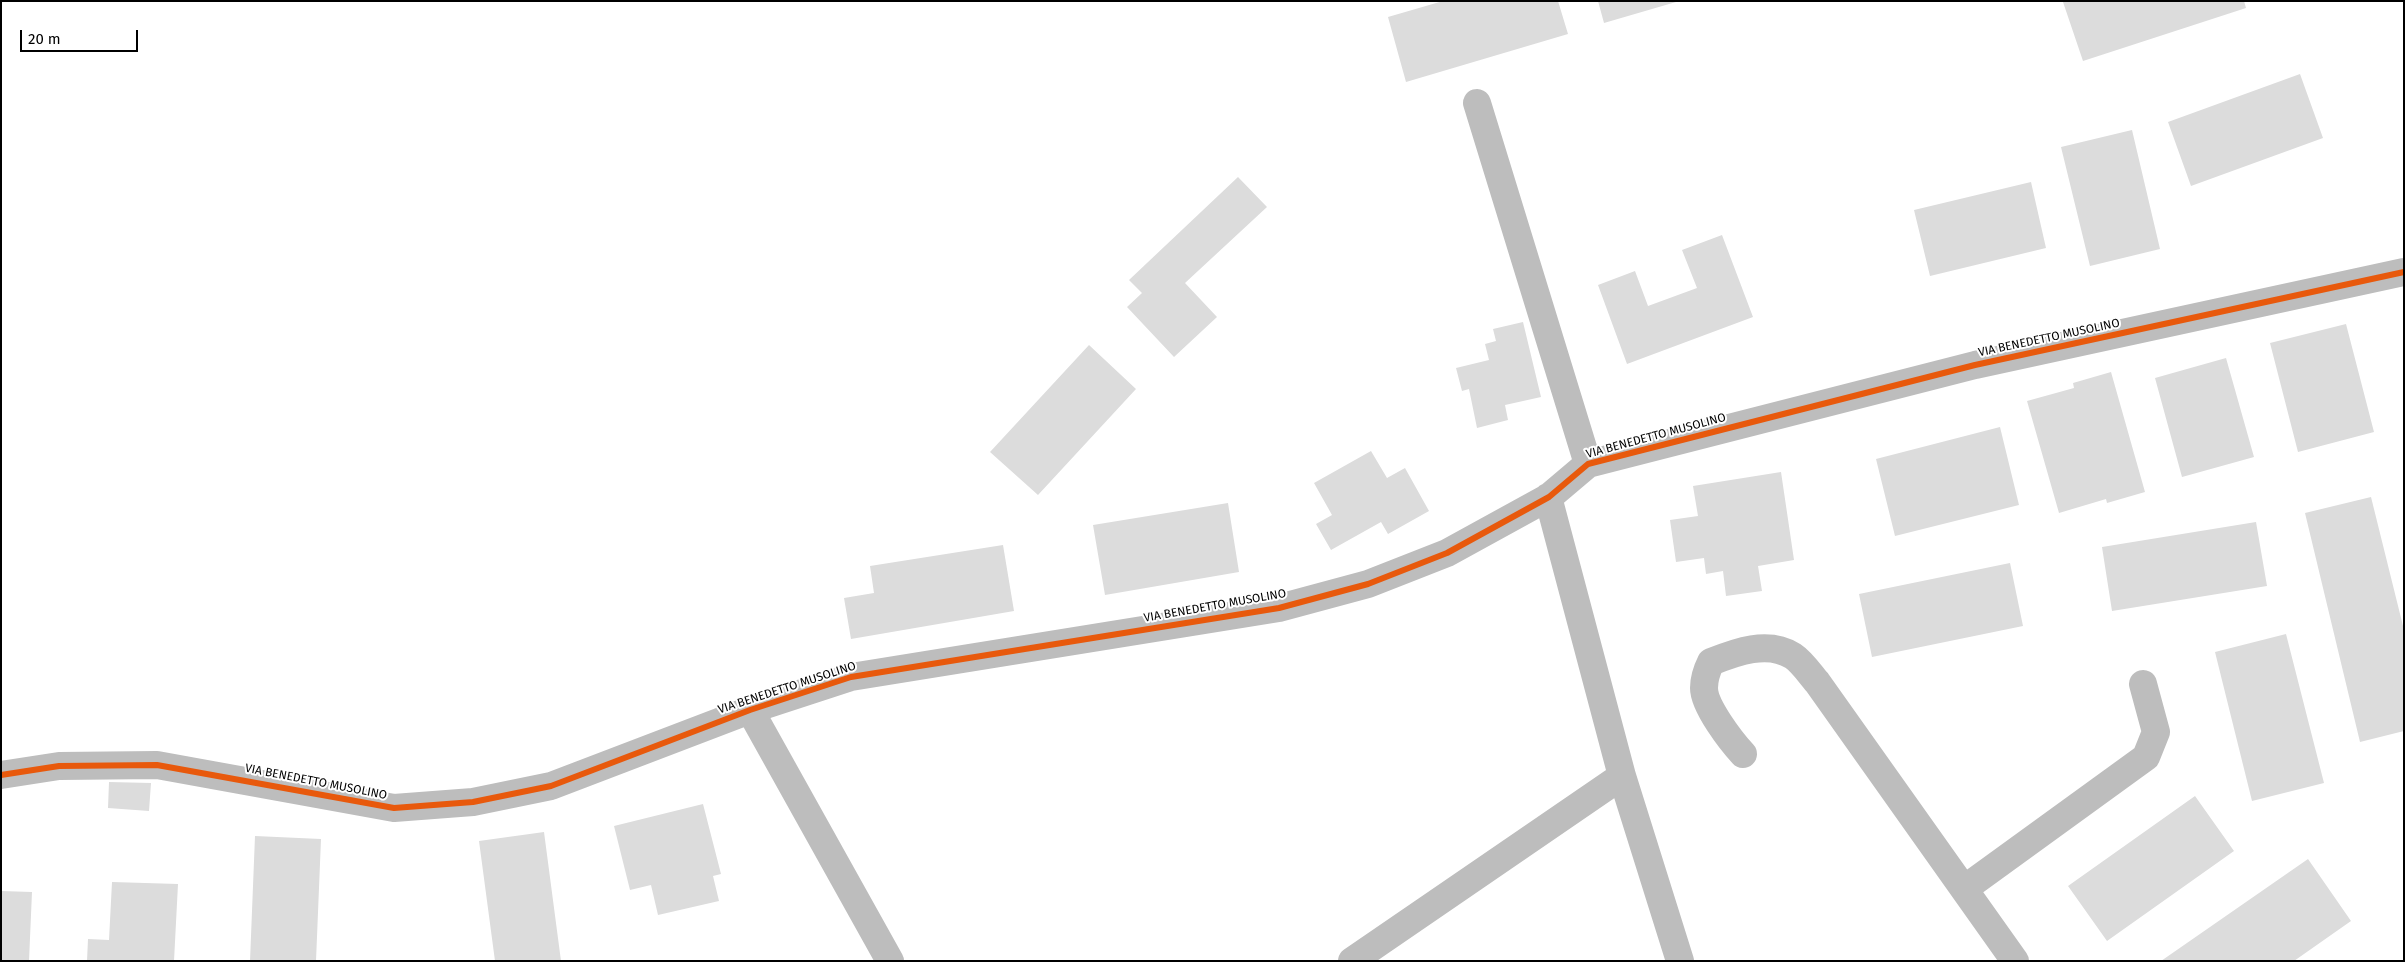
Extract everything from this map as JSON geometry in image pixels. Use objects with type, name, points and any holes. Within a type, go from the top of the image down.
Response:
[{"type":"street","name":"VIA BENEDETTO MUSOLINO","points":[[1477,103],[1588,464]]},
{"type":"street","name":"VIA BENEDETTO MUSOLINO","points":[[1,775],[59,766],[157,765],[394,808],[474,802],[551,786],[750,710],[851,677],[1279,608],[1359,587],[1447,552],[1548,497],[1588,464],[1975,365],[2404,272]]},
{"type":"street","points":[[1548,497],[1622,776],[1680,961]]},
{"type":"street","points":[[1743,754],[1723,731],[1704,690],[1704,675],[1711,662],[1737,652],[1772,648],[1794,657],[1817,682],[2015,961]]},
{"type":"street","points":[[1964,889],[2146,757],[2156,732],[2143,684]]},
{"type":"street","points":[[750,710],[890,961]]},
{"type":"street","points":[[1352,961],[1622,776]]},
{"type":"building","points":[[1443,1],[1558,1],[1568,34],[1406,82],[1388,17]]},
{"type":"building","points":[[1598,1],[1676,1],[1676,2],[1604,23]]},
{"type":"building","points":[[2244,1],[2246,8],[2083,61],[2063,2]]},
{"type":"building","points":[[2300,74],[2323,138],[2191,186],[2168,122]]},
{"type":"building","points":[[2132,130],[2160,249],[2090,266],[2061,147]]},
{"type":"building","points":[[1238,177],[1267,207],[1185,283],[1217,317],[1174,357],[1127,307],[1142,293],[1129,280]]},
{"type":"building","points":[[2031,182],[2046,248],[1930,276],[1914,210]]},
{"type":"building","points":[[1722,235],[1753,317],[1627,364],[1598,285],[1635,271],[1648,306],[1697,288],[1682,250]]},
{"type":"building","points":[[1523,322],[1541,397],[1505,405],[1508,420],[1477,428],[1469,389],[1462,391],[1456,368],[1489,360],[1485,344],[1496,341],[1493,329]]},
{"type":"building","points":[[2346,324],[2374,432],[2298,452],[2270,343]]},
{"type":"building","points":[[1089,345],[1136,389],[1038,495],[990,452]]},
{"type":"building","points":[[2226,358],[2254,457],[2182,477],[2155,378]]},
{"type":"building","points":[[2111,372],[2145,492],[2107,503],[2106,499],[2059,513],[2027,401],[2074,388],[2073,383]]},
{"type":"building","points":[[2000,427],[2019,505],[1895,536],[1876,459]]},
{"type":"building","points":[[1371,451],[1387,478],[1405,468],[1429,511],[1388,534],[1381,522],[1331,550],[1316,524],[1332,515],[1314,483]]},
{"type":"building","points":[[1781,472],[1794,560],[1758,566],[1762,591],[1726,596],[1723,571],[1706,574],[1704,558],[1676,562],[1670,520],[1698,516],[1693,486]]},
{"type":"building","points":[[2371,497],[2404,630],[2404,731],[2360,742],[2305,513]]},
{"type":"building","points":[[1228,503],[1239,572],[1105,595],[1093,525]]},
{"type":"building","points":[[2256,522],[2267,586],[2112,611],[2102,547]]},
{"type":"building","points":[[1003,545],[1014,611],[851,639],[844,598],[874,593],[870,566]]},
{"type":"building","points":[[2010,563],[2023,626],[1872,657],[1859,594]]},
{"type":"building","points":[[2286,634],[2324,783],[2252,801],[2215,652]]},
{"type":"building","points":[[109,782],[151,783],[149,811],[108,808]]},
{"type":"building","points":[[2195,796],[2234,851],[2107,941],[2068,886]]},
{"type":"building","points":[[703,804],[721,874],[713,876],[719,901],[658,915],[651,885],[630,890],[614,826]]},
{"type":"building","points":[[544,832],[561,961],[495,961],[479,841]]},
{"type":"building","points":[[255,836],[321,839],[316,961],[250,961]]},
{"type":"building","points":[[2308,859],[2351,921],[2294,961],[2161,961]]},
{"type":"building","points":[[112,882],[178,884],[174,961],[87,961],[88,939],[109,940]]},
{"type":"building","points":[[1,891],[32,892],[29,961],[1,961]]},
{"type":"cycle path","points":[[1,775],[59,766],[157,765],[394,808],[473,802],[551,786],[750,710],[851,677],[1279,608],[1368,584],[1447,553],[1549,497],[1588,464],[1975,365],[2404,272]]}]
